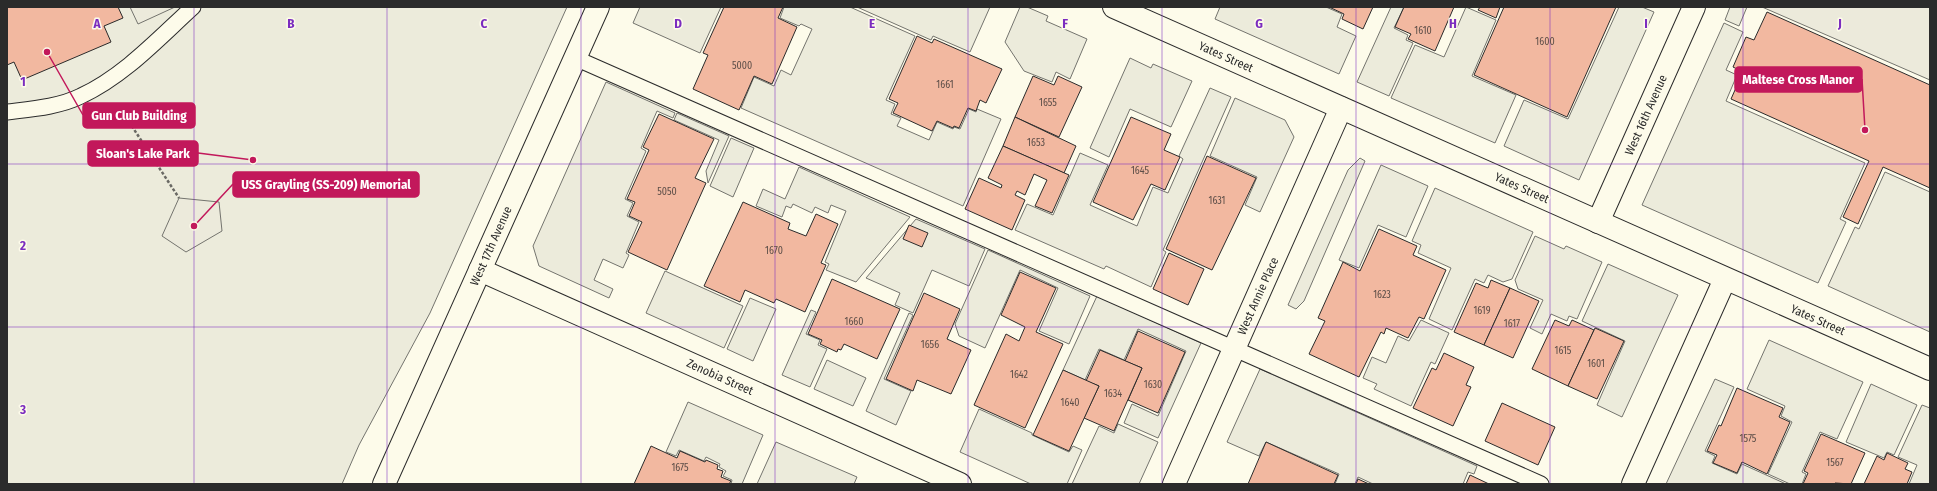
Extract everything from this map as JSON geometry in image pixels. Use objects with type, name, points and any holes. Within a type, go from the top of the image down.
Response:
[{"type":"street","name":"West 17th Avenue","points":[[384,484],[598,7]]},
{"type":"street","name":"Yates Street","points":[[1114,7],[1930,369]]},
{"type":"street","name":"West 16th Avenue","points":[[1598,222],[1694,7]]},
{"type":"street","name":"West Annie Place","points":[[1174,484],[1342,108]]},
{"type":"street","name":"Zenobia Street","points":[[480,270],[960,484]]},
{"type":"street","points":[[1633,484],[1725,278]]},
{"type":"lane","points":[[7,112],[49,106],[80,97],[105,83],[132,63],[193,7]]},
{"type":"lane","points":[[575,58],[1541,484]]},
{"type":"path","points":[[105,83],[178,198]]},
{"type":"shaded area","points":[[7,7],[567,7],[430,313],[359,445],[342,484],[7,484]]},
{"type":"shaded area","points":[[130,7],[175,7],[138,24]]},
{"type":"shaded area","points":[[640,7],[721,7],[700,53],[633,23]]},
{"type":"shaded area","points":[[784,7],[850,7],[915,36],[886,100],[895,104],[891,114],[901,118],[897,126],[929,140],[937,122],[953,129],[954,127],[960,129],[969,109],[976,112],[977,109],[1001,119],[963,206],[741,108],[754,77],[774,86],[781,70],[791,75],[812,29],[801,24],[799,26],[780,18]]},
{"type":"shaded area","points":[[857,7],[990,7],[970,52],[933,36],[931,40]]},
{"type":"shaded area","points":[[1020,7],[1027,7],[1048,16],[1046,21],[1087,39],[1070,79],[1056,72],[1052,82],[1024,71],[1005,42]]},
{"type":"shaded area","points":[[1220,7],[1326,7],[1342,14],[1337,27],[1356,36],[1339,74],[1215,19]]},
{"type":"shaded area","points":[[1391,7],[1404,7],[1394,28],[1408,35],[1406,40],[1413,43],[1389,96],[1357,82]]},
{"type":"shaded area","points":[[1466,7],[1496,20],[1472,76],[1516,95],[1495,143],[1391,98],[1415,45],[1444,57]]},
{"type":"shaded area","points":[[1619,7],[1642,7],[1654,12],[1579,180],[1504,146],[1524,100],[1568,119]]},
{"type":"shaded area","points":[[1730,7],[1747,7],[1739,26],[1725,20]]},
{"type":"shaded area","points":[[1762,7],[1930,7],[1930,80]]},
{"type":"shaded area","points":[[1724,23],[1743,32],[1726,70],[1737,75],[1726,101],[1865,163],[1840,219],[1846,222],[1818,283],[1642,205]]},
{"type":"shaded area","points":[[1130,58],[1151,68],[1153,64],[1192,81],[1171,127],[1130,109],[1109,157],[1090,148]]},
{"type":"shaded area","points":[[606,82],[675,113],[673,118],[657,111],[641,148],[646,151],[625,199],[633,203],[627,216],[639,222],[626,253],[629,255],[623,268],[603,259],[594,280],[613,289],[609,298],[539,266],[533,246]]},
{"type":"shaded area","points":[[1210,88],[1231,97],[1163,250],[1166,252],[1151,287],[1106,266],[1104,269],[1015,230],[1027,204],[1053,215],[1080,153],[1108,165],[1090,205],[1137,226],[1153,187],[1168,193],[1183,159],[1179,156]]},
{"type":"shaded area","points":[[1235,98],[1285,120],[1294,137],[1260,212],[1245,205],[1257,177],[1210,156]]},
{"type":"shaded area","points":[[677,113],[729,136],[708,183],[706,171],[719,140],[674,120]]},
{"type":"shaded area","points":[[731,138],[754,148],[733,197],[710,186]]},
{"type":"shaded area","points":[[1360,158],[1365,161],[1304,301],[1296,309],[1288,305],[1348,170]]},
{"type":"shaded area","points":[[1381,165],[1428,186],[1406,237],[1378,225],[1359,268],[1339,260]]},
{"type":"shaded area","points":[[799,167],[910,217],[856,282],[826,270],[829,264],[825,262],[846,211],[831,205],[828,213],[815,207],[812,213],[793,204],[791,208],[786,206],[782,217],[756,206],[763,189],[785,199]]},
{"type":"shaded area","points":[[1885,172],[1930,192],[1930,332],[1828,286],[1855,227],[1859,229]]},
{"type":"shaded area","points":[[1435,188],[1533,232],[1512,279],[1503,282],[1488,275],[1484,283],[1475,279],[1452,330],[1429,319],[1451,268],[1418,253],[1421,245],[1412,241]]},
{"type":"shaded area","points":[[179,198],[219,202],[222,231],[186,252],[162,236]]},
{"type":"shaded area","points":[[916,219],[985,249],[969,286],[932,270],[913,313],[895,305],[900,293],[866,278]]},
{"type":"shaded area","points":[[1535,236],[1564,249],[1566,246],[1602,262],[1577,319],[1569,316],[1567,321],[1551,314],[1542,334],[1530,328],[1543,300],[1518,289],[1515,280]]},
{"type":"shaded area","points":[[988,250],[1090,296],[1069,344],[1039,331],[1058,288],[1020,270],[985,348],[959,336],[955,324]]},
{"type":"shaded area","points":[[1608,264],[1678,295],[1622,417],[1597,405],[1625,341],[1582,321]]},
{"type":"shaded area","points":[[665,271],[743,306],[724,348],[646,313]]},
{"type":"shaded area","points":[[1097,296],[1201,343],[1158,438],[1124,423],[1132,404],[1158,416],[1186,351],[1138,329],[1124,360],[1099,349],[1085,380],[1063,370]]},
{"type":"shaded area","points":[[750,298],[776,309],[753,361],[727,349]]},
{"type":"shaded area","points":[[811,310],[816,312],[806,334],[820,340],[818,345],[827,349],[810,387],[782,375]]},
{"type":"shaded area","points":[[909,313],[913,315],[884,379],[911,391],[896,425],[866,411]]},
{"type":"shaded area","points":[[1421,320],[1449,333],[1435,364],[1431,362],[1411,406],[1374,389],[1377,384],[1363,378],[1372,357],[1386,363],[1398,336],[1409,341]]},
{"type":"shaded area","points":[[1769,340],[1863,382],[1837,439],[1820,432],[1802,472],[1806,474],[1802,484],[1790,484],[1768,474],[1792,422],[1781,416],[1785,406],[1747,389]]},
{"type":"shaded area","points":[[827,360],[866,378],[853,406],[814,389]]},
{"type":"shaded area","points":[[1260,369],[1477,466],[1474,474],[1468,472],[1463,484],[1373,484],[1358,477],[1355,484],[1335,484],[1339,474],[1266,442],[1259,456],[1227,442]]},
{"type":"shaded area","points":[[1715,379],[1734,387],[1705,451],[1715,456],[1712,463],[1737,474],[1742,464],[1786,484],[1666,484]]},
{"type":"shaded area","points":[[1871,384],[1917,405],[1894,455],[1887,452],[1884,458],[1846,442]]},
{"type":"shaded area","points":[[688,402],[763,435],[742,484],[731,484],[732,480],[723,476],[726,471],[719,467],[720,464],[706,457],[704,461],[679,450],[676,456],[666,452]]},
{"type":"shaded area","points":[[1922,405],[1930,408],[1930,484],[1909,484],[1917,465],[1898,457]]},
{"type":"shaded area","points":[[979,409],[1069,452],[1073,446],[1082,450],[1067,484],[1031,484],[960,452]]},
{"type":"shaded area","points":[[1118,424],[1158,442],[1139,484],[1072,484],[1099,426],[1114,433]]},
{"type":"shaded area","points":[[776,442],[857,477],[854,484],[757,484]]},
{"type":"building","points":[[7,7],[118,7],[123,18],[104,26],[111,42],[22,80],[14,62],[7,65]]},
{"type":"building","points":[[724,7],[783,7],[778,18],[797,27],[772,84],[754,76],[739,110],[693,89],[708,55],[703,53]]},
{"type":"building","points":[[1329,7],[1373,7],[1363,29],[1342,19],[1344,14]]},
{"type":"building","points":[[1404,7],[1454,7],[1435,51],[1408,39],[1411,34],[1395,27]]},
{"type":"building","points":[[1480,7],[1500,7],[1496,18],[1478,10]]},
{"type":"building","points":[[1504,7],[1616,7],[1567,117],[1474,75]]},
{"type":"building","points":[[1767,12],[1930,85],[1930,188],[1883,167],[1858,224],[1843,217],[1869,161],[1731,99],[1743,72],[1733,67],[1746,37],[1754,40]]},
{"type":"building","points":[[917,36],[932,43],[934,39],[1002,69],[986,103],[980,100],[976,111],[968,108],[959,128],[954,126],[953,128],[937,121],[932,131],[893,113],[898,103],[889,99]]},
{"type":"building","points":[[1033,76],[1054,85],[1058,76],[1082,87],[1059,137],[1015,117]]},
{"type":"building","points":[[659,114],[714,139],[695,178],[706,183],[667,270],[628,252],[642,222],[629,216],[635,202],[627,199],[649,150],[643,147]]},
{"type":"building","points":[[1015,117],[1076,146],[1064,173],[1003,146]]},
{"type":"building","points":[[1131,117],[1171,134],[1164,150],[1180,157],[1165,190],[1151,184],[1133,220],[1093,202]]},
{"type":"building","points":[[1003,146],[1069,175],[1052,213],[1035,206],[1047,180],[1034,174],[1025,195],[1017,191],[1015,195],[1025,200],[1012,230],[965,209],[979,178],[1001,188],[1002,185],[988,178]]},
{"type":"building","points":[[1207,156],[1256,178],[1212,270],[1166,249]]},
{"type":"building","points":[[743,202],[790,223],[788,229],[806,236],[816,214],[838,224],[821,263],[826,265],[805,312],[776,299],[774,303],[745,290],[740,302],[704,286]]},
{"type":"building","points":[[909,225],[928,233],[922,247],[903,239]]},
{"type":"building","points":[[1379,229],[1417,246],[1413,255],[1446,270],[1424,319],[1419,317],[1408,338],[1386,328],[1384,334],[1381,332],[1359,377],[1309,354],[1325,321],[1318,318],[1343,262],[1360,271]]},
{"type":"building","points":[[1169,253],[1204,269],[1188,305],[1153,289]]},
{"type":"building","points":[[1020,272],[1056,288],[1036,332],[1063,344],[1025,428],[974,405],[1006,334],[1019,341],[1025,327],[1001,315]]},
{"type":"building","points":[[832,279],[900,309],[877,359],[844,344],[841,350],[838,349],[837,352],[820,344],[822,340],[808,334]]},
{"type":"building","points":[[1491,280],[1510,288],[1484,345],[1454,332],[1476,283],[1488,288]]},
{"type":"building","points":[[1510,288],[1539,301],[1513,358],[1484,345]]},
{"type":"building","points":[[924,293],[960,309],[947,339],[971,350],[951,394],[917,380],[913,391],[886,379]]},
{"type":"building","points":[[1555,320],[1569,326],[1572,320],[1594,330],[1568,386],[1532,369]]},
{"type":"building","points":[[1595,328],[1624,341],[1597,399],[1568,386]]},
{"type":"building","points":[[1138,331],[1185,352],[1158,413],[1128,400],[1142,368],[1125,361]]},
{"type":"building","points":[[1100,350],[1142,368],[1114,431],[1084,418],[1099,386],[1086,381]]},
{"type":"building","points":[[1444,353],[1474,367],[1466,385],[1471,387],[1453,426],[1413,408],[1432,368],[1436,370]]},
{"type":"building","points":[[1063,370],[1099,386],[1069,451],[1033,435]]},
{"type":"building","points":[[1737,388],[1783,408],[1779,417],[1790,422],[1767,474],[1742,462],[1737,473],[1713,463],[1717,455],[1707,451],[1719,425],[1721,426]]},
{"type":"building","points":[[1502,403],[1555,427],[1538,465],[1485,441]]},
{"type":"building","points":[[1821,434],[1865,453],[1851,484],[1803,484],[1808,473],[1804,471]]},
{"type":"building","points":[[1266,442],[1338,475],[1334,484],[1248,484]]},
{"type":"building","points":[[651,446],[677,458],[680,451],[705,462],[706,460],[718,465],[717,469],[723,471],[721,477],[731,481],[729,484],[634,484]]},
{"type":"building","points":[[1887,453],[1908,463],[1905,469],[1912,472],[1907,484],[1864,484],[1877,456],[1884,460]]},
{"type":"building","points":[[1470,475],[1489,484],[1466,484]]},
{"type":"building","points":[[1358,479],[1369,484],[1356,484]]},
{"type":"place","name":"Gun Club Building","points":[[47,52]]},
{"type":"place","name":"Maltese Cross Manor","points":[[1865,130]]},
{"type":"place","name":"Sloan's Lake Park","points":[[253,160]]},
{"type":"place","name":"USS Grayling (SS-209) Memorial","points":[[194,226]]}]
